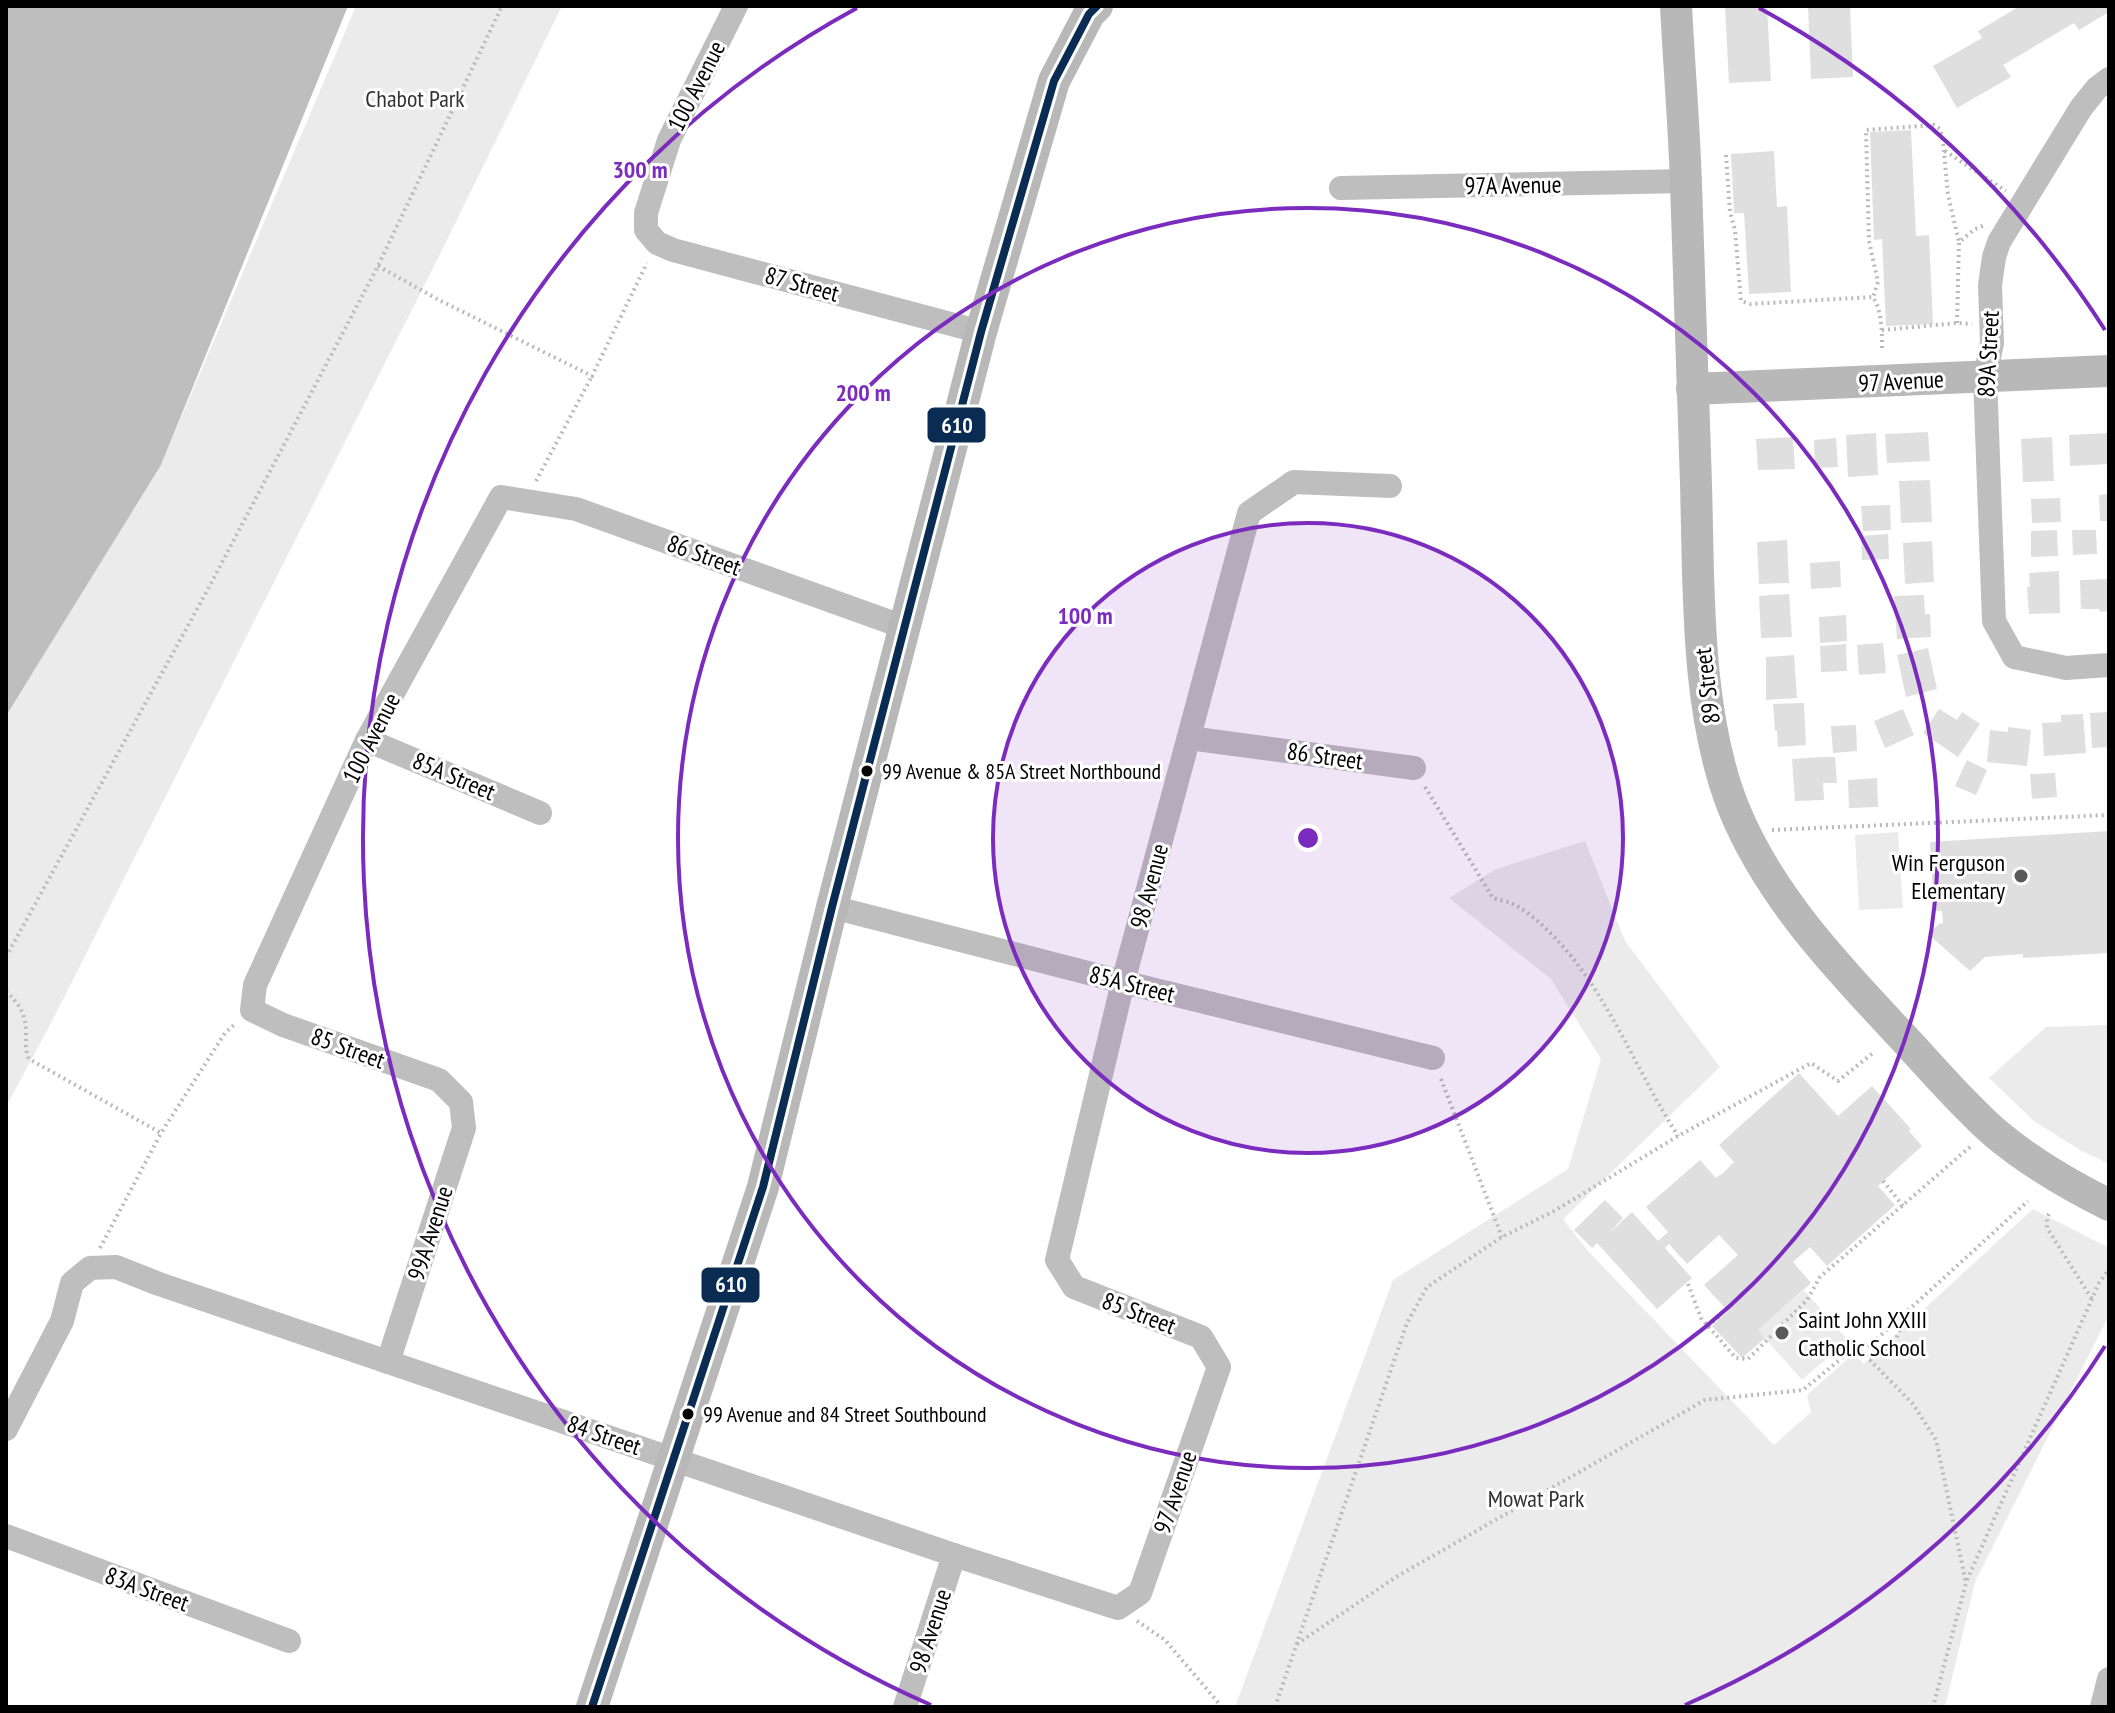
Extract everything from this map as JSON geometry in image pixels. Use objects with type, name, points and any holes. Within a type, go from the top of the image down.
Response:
[{"type":"street","name":"100 Avenue","points":[[657,243],[646,230],[646,213],[669,140],[736,6]]},
{"type":"street","points":[[592,1707],[763,1187],[981,332],[1054,81],[1089,14],[1097,6]]},
{"type":"street","name":"89 Street","points":[[1676,6],[1686,181],[1701,630],[1705,690],[1725,784],[1744,833],[1765,872],[1828,954],[1875,1008],[1990,1128],[2039,1165],[2109,1205]]},
{"type":"street","name":"89A Street","points":[[2108,80],[2081,108],[1999,242],[1991,270],[1992,343],[1985,377],[1994,621],[2014,657],[2066,668],[2109,665]]},
{"type":"street","name":"97A Avenue","points":[[1341,188],[1686,181]]},
{"type":"street","name":"87 Street","points":[[657,243],[673,250],[981,332]]},
{"type":"street","name":"97 Avenue","points":[[1692,389],[2109,371]]},
{"type":"street","name":"98 Avenue","points":[[1057,1260],[1123,982],[1249,513],[1294,482],[1390,486]]},
{"type":"street","name":"100 Avenue","points":[[252,1010],[255,985],[367,740],[501,497]]},
{"type":"street","name":"86 Street","points":[[501,497],[576,509],[904,627]]},
{"type":"street","name":"86 Street","points":[[1189,738],[1414,768]]},
{"type":"street","name":"85A Street","points":[[367,740],[540,813]]},
{"type":"street","name":"85A Street","points":[[832,907],[1433,1058]]},
{"type":"street","name":"85 Street","points":[[252,1010],[283,1025],[439,1080],[461,1102]]},
{"type":"street","name":"99A Avenue","points":[[388,1362],[464,1128],[461,1102]]},
{"type":"street","name":"85 Street","points":[[1057,1260],[1074,1287],[1201,1337],[1219,1367]]},
{"type":"street","name":"84 Street","points":[[90,1268],[116,1267],[954,1555],[1118,1608]]},
{"type":"street","points":[[6,1429],[62,1321],[72,1283],[90,1268]]},
{"type":"street","name":"97 Avenue","points":[[1118,1608],[1140,1593],[1219,1367]]},
{"type":"street","name":"83A Street","points":[[6,1536],[289,1641]]},
{"type":"street","name":"98 Avenue","points":[[905,1707],[954,1555]]},
{"type":"street","points":[[2102,1707],[2109,1679]]},
{"type":"path","points":[[6,957],[207,591],[378,266],[502,6]]},
{"type":"path","points":[[1873,297],[1878,282],[1869,241],[1866,130],[1934,125],[1942,132],[1948,195],[1959,242],[1957,323]]},
{"type":"path","points":[[1945,151],[2011,194]]},
{"type":"path","points":[[1726,155],[1741,301],[1750,304],[1873,297]]},
{"type":"path","points":[[1959,242],[1979,226],[1991,228]]},
{"type":"path","points":[[526,501],[657,243]]},
{"type":"path","points":[[378,266],[592,376]]},
{"type":"path","points":[[1873,297],[1878,304],[1882,348]]},
{"type":"path","points":[[1882,330],[1974,324]]},
{"type":"path","points":[[1414,768],[1493,898],[1513,904],[1531,915],[1577,962],[1678,1136]]},
{"type":"path","points":[[1744,833],[2109,815]]},
{"type":"path","points":[[6,991],[26,1019],[25,1050],[29,1059],[161,1133]]},
{"type":"path","points":[[90,1268],[161,1133],[225,1033],[252,1010]]},
{"type":"path","points":[[1275,1707],[1407,1323],[1427,1287],[1502,1237],[1556,1210],[1678,1136],[1811,1063],[1838,1081],[1873,1053]]},
{"type":"path","points":[[1433,1058],[1502,1237]]},
{"type":"path","points":[[1688,1284],[1701,1318],[1736,1358],[1748,1359],[1807,1300],[1820,1277],[1990,1128]]},
{"type":"path","points":[[1883,1181],[1903,1206]]},
{"type":"path","points":[[1868,1347],[2028,1201]]},
{"type":"path","points":[[2049,1214],[2047,1228],[2092,1299]]},
{"type":"path","points":[[1933,1707],[1966,1583],[2099,1283],[2109,1269]]},
{"type":"path","points":[[1870,1360],[1883,1354],[1895,1341],[1911,1308]]},
{"type":"path","points":[[1708,1326],[1722,1314]]},
{"type":"path","points":[[1297,1644],[1396,1577],[1705,1400],[1803,1390],[1854,1348],[1913,1404],[1936,1440],[1966,1583]]},
{"type":"path","points":[[1118,1608],[1165,1640],[1222,1707]]},
{"type":"green space","name":"Chabot Park","points":[[356,6],[562,6],[437,260],[6,1107],[6,716],[161,465]]},
{"type":"green space","points":[[1898,832],[1903,908],[1859,910],[1855,835]]},
{"type":"green space","name":"Mowat Park","points":[[1585,841],[1625,941],[1720,1067],[1563,1219],[1588,1251],[1774,1445],[1811,1412],[1807,1395],[1853,1354],[1864,1364],[2033,1209],[2109,1248],[2109,1315],[1975,1582],[1945,1707],[1235,1707],[1393,1280],[1568,1169],[1601,1059],[1551,979],[1449,898],[1496,869]]},
{"type":"green space","points":[[2109,1025],[2109,1164],[2034,1121],[1989,1078],[2046,1027]]},
{"type":"green space","points":[[1804,1290],[1848,1340],[1802,1380],[1758,1330]]},
{"type":"shaded area","points":[[6,6],[348,6],[161,465],[6,716]]},
{"type":"building","points":[[1725,6],[1767,6],[1771,81],[1729,83]]},
{"type":"building","points":[[1808,6],[1850,6],[1853,77],[1811,79]]},
{"type":"building","points":[[2020,6],[2109,6],[2109,12],[2079,30],[2074,23],[2003,65],[2011,77],[1957,108],[1933,66],[1982,38],[1978,31]]},
{"type":"building","points":[[1911,130],[1916,236],[1929,235],[1933,324],[1886,326],[1882,239],[1874,240],[1870,132]]},
{"type":"building","points":[[1774,151],[1777,207],[1787,206],[1791,292],[1749,294],[1744,213],[1734,213],[1731,154]]},
{"type":"building","points":[[1928,432],[1930,461],[1887,463],[1885,434]]},
{"type":"building","points":[[1876,433],[1878,475],[1848,477],[1846,435]]},
{"type":"building","points":[[2109,433],[2109,464],[2070,466],[2069,435]]},
{"type":"building","points":[[1793,437],[1795,469],[1758,470],[1756,439]]},
{"type":"building","points":[[2052,437],[2054,481],[2023,482],[2021,439]]},
{"type":"building","points":[[1836,438],[1838,467],[1815,468],[1814,440]]},
{"type":"building","points":[[1930,480],[1932,522],[1901,523],[1899,481]]},
{"type":"building","points":[[2109,494],[2109,521],[2100,521],[2099,495]]},
{"type":"building","points":[[2060,498],[2061,522],[2032,523],[2031,499]]},
{"type":"building","points":[[1890,505],[1891,530],[1863,531],[1861,506]]},
{"type":"building","points":[[2057,530],[2058,556],[2031,557],[2031,531]]},
{"type":"building","points":[[2072,530],[2096,530],[2097,554],[2073,555]]},
{"type":"building","points":[[1888,534],[1889,559],[1862,560],[1861,536]]},
{"type":"building","points":[[1787,540],[1789,583],[1759,584],[1757,542]]},
{"type":"building","points":[[1932,541],[1934,582],[1905,584],[1903,543]]},
{"type":"building","points":[[1840,561],[1841,587],[1811,589],[1810,563]]},
{"type":"building","points":[[2059,571],[2060,613],[2029,614],[2029,573]]},
{"type":"building","points":[[2109,579],[2109,611],[2081,609],[2080,580]]},
{"type":"building","points":[[1789,594],[1792,637],[1761,638],[1759,596]]},
{"type":"building","points":[[1924,595],[1925,614],[1930,614],[1931,637],[1897,639],[1894,596]]},
{"type":"building","points":[[1846,615],[1847,641],[1820,643],[1819,617]]},
{"type":"building","points":[[1883,643],[1886,673],[1859,675],[1857,645]]},
{"type":"building","points":[[1846,644],[1847,671],[1821,672],[1820,646]]},
{"type":"building","points":[[1928,648],[1937,689],[1906,697],[1897,655]]},
{"type":"building","points":[[1794,655],[1797,698],[1766,700],[1766,657]]},
{"type":"building","points":[[1804,703],[1806,745],[1778,747],[1773,704]]},
{"type":"building","points":[[1903,709],[1914,735],[1885,748],[1874,721]]},
{"type":"building","points":[[1939,709],[1957,720],[1962,712],[1980,724],[1958,757],[1923,733]]},
{"type":"building","points":[[2109,712],[2109,747],[2092,748],[2090,713]]},
{"type":"building","points":[[2083,714],[2086,753],[2044,756],[2042,723],[2061,722],[2061,715]]},
{"type":"building","points":[[1856,725],[1857,751],[1833,753],[1831,726]]},
{"type":"building","points":[[2008,727],[2031,730],[2027,766],[1987,762],[1990,730],[2008,732]]},
{"type":"building","points":[[1835,757],[1837,783],[1823,783],[1824,800],[1795,801],[1792,759]]},
{"type":"building","points":[[1967,760],[1987,770],[1976,795],[1955,786]]},
{"type":"building","points":[[2055,773],[2057,797],[2032,799],[2030,774]]},
{"type":"building","points":[[1877,778],[1878,807],[1849,808],[1848,780]]},
{"type":"building","name":"Win Ferguson Elementary","points":[[2109,831],[2109,953],[1985,957],[1970,971],[1928,934],[1943,923],[1942,911],[1934,911],[1930,842]]},
{"type":"building","name":"Saint John XXIII Catholic School","points":[[1799,1073],[1838,1116],[1872,1086],[1911,1129],[1909,1131],[1922,1146],[1878,1186],[1895,1205],[1827,1266],[1810,1247],[1793,1262],[1811,1283],[1758,1330],[1765,1338],[1742,1358],[1712,1326],[1728,1311],[1704,1285],[1738,1255],[1719,1235],[1687,1264],[1669,1244],[1665,1248],[1692,1278],[1657,1309],[1597,1243],[1592,1248],[1574,1230],[1605,1200],[1623,1218],[1608,1234],[1632,1212],[1658,1241],[1668,1232],[1646,1207],[1700,1160],[1716,1178],[1723,1173],[1734,1162],[1719,1145]]},
{"type":"transit line","name":"610","points":[[592,1707],[763,1187],[981,332],[1054,81],[1089,14],[1097,6]]},
{"type":"place","name":"99 Avenue & 85A Street Northbound","points":[[867,771]]},
{"type":"place","name":"Win Ferguson Elementary","points":[[2021,876]]},
{"type":"place","name":"Saint John XXIII Catholic School","points":[[1782,1333]]},
{"type":"place","name":"99 Avenue and 84 Street Southbound","points":[[688,1414]]}]
